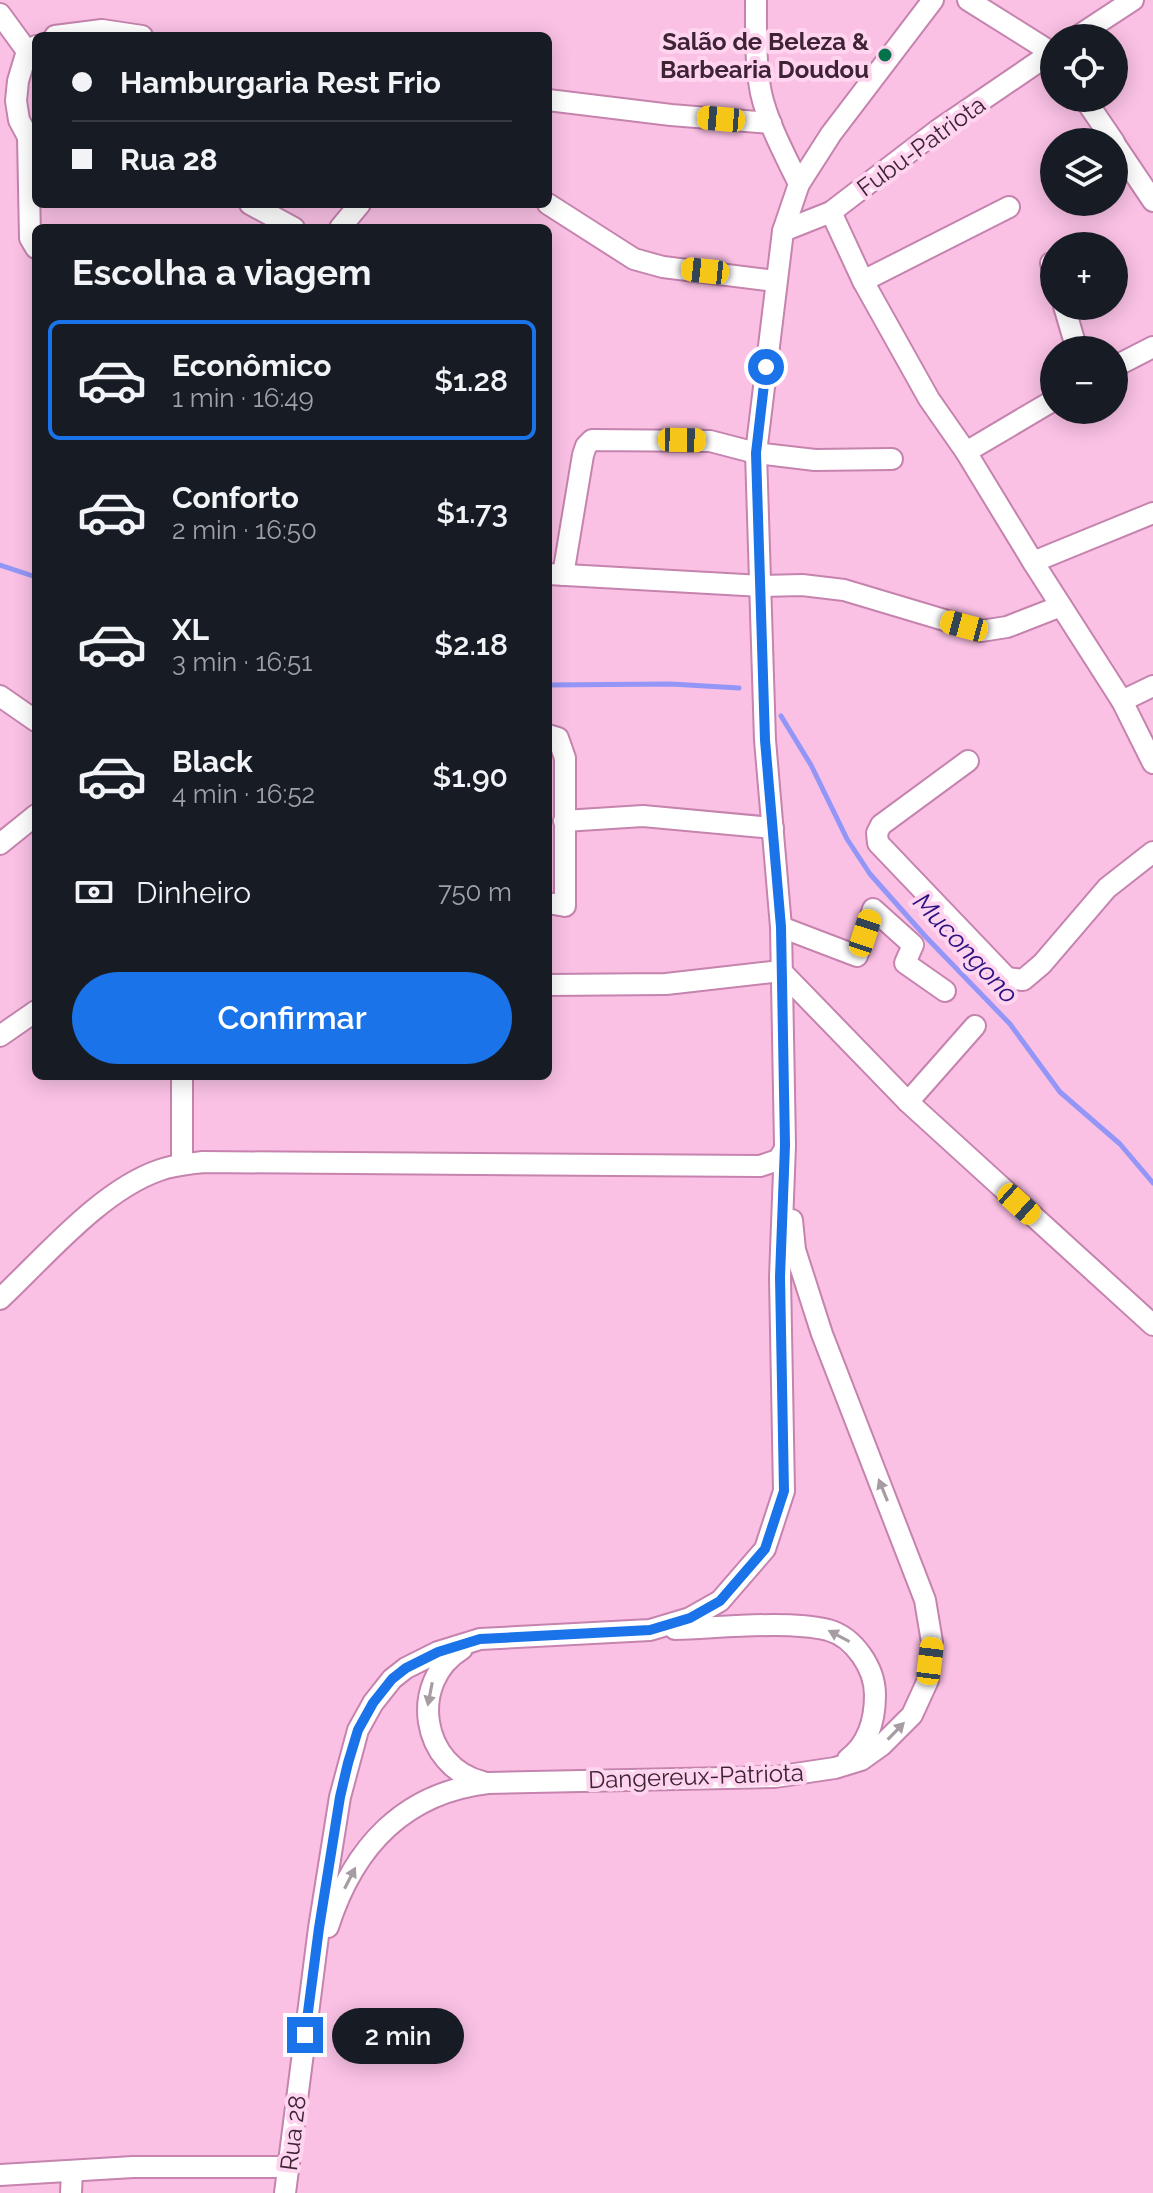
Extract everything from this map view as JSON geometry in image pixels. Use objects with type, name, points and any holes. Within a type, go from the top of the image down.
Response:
[{"type":"street","points":[[756,0],[756,54],[762,94],[771,123],[799,184]]},
{"type":"street","points":[[650,1630],[690,1618],[720,1601],[765,1549],[784,1491],[780,1277],[785,1145],[781,927],[765,740],[756,453],[783,231],[799,184],[831,134],[933,0]]},
{"type":"street","points":[[968,0],[1040,44]]},
{"type":"street","points":[[1096,24],[1133,0]]},
{"type":"street","points":[[0,14],[31,48],[18,81],[16,101],[19,120],[32,138],[32,241]]},
{"type":"street","points":[[86,32],[115,32]]},
{"type":"street","name":"Fubu-Patriota","points":[[783,231],[831,212],[938,130],[1040,61]]},
{"type":"street","points":[[552,100],[771,123]]},
{"type":"street","points":[[1128,163],[1153,201]]},
{"type":"street","points":[[552,207],[634,259],[663,267],[775,281]]},
{"type":"street","points":[[863,281],[1009,207]]},
{"type":"street","points":[[257,208],[287,224]]},
{"type":"street","points":[[343,224],[357,208]]},
{"type":"street","points":[[831,212],[863,281],[929,399],[966,452],[1122,701],[1153,763]]},
{"type":"street","points":[[1128,360],[1153,347]]},
{"type":"street","points":[[966,452],[1040,408]]},
{"type":"street","points":[[892,459],[815,460],[756,453],[710,441],[592,440],[583,455],[556,574],[762,586],[802,585],[844,590],[981,631],[1007,627],[1061,606]]},
{"type":"street","points":[[1033,562],[1153,513]]},
{"type":"street","points":[[1122,701],[1153,686]]},
{"type":"street","points":[[0,696],[32,718]]},
{"type":"street","points":[[552,736],[558,738],[564,751],[565,906],[552,904]]},
{"type":"street","points":[[968,761],[881,825],[877,833],[878,843],[1007,978],[1023,980],[1042,964],[1107,888],[1153,852]]},
{"type":"street","points":[[564,821],[643,816],[773,828]]},
{"type":"street","points":[[0,844],[32,818]]},
{"type":"street","points":[[781,927],[857,956],[873,909],[913,945],[905,963],[945,991]]},
{"type":"street","points":[[552,985],[666,984],[781,971]]},
{"type":"street","points":[[781,971],[908,1102],[1153,1325]]},
{"type":"street","points":[[0,1036],[32,1014]]},
{"type":"street","points":[[908,1102],[975,1026]]},
{"type":"street","points":[[182,1080],[182,1164]]},
{"type":"street","points":[[0,1299],[115,1192],[161,1169],[182,1164],[760,1166],[778,1160],[783,1152]]},
{"type":"street","name":"Dangereux-Patriota","points":[[313,1977],[333,1911],[366,1848],[397,1817],[441,1793],[488,1783],[775,1777],[835,1768],[861,1760],[912,1715],[928,1680],[932,1642],[925,1600],[822,1334],[795,1250],[783,1152]]},
{"type":"street","points":[[313,1977],[340,1797],[358,1730],[392,1679],[438,1652],[480,1639],[793,1626],[830,1630],[852,1643],[867,1664],[875,1686],[875,1711],[869,1733],[857,1752],[835,1768]]},
{"type":"street","points":[[480,1639],[448,1658],[434,1677],[428,1711],[432,1734],[449,1761],[470,1778],[488,1783]]},
{"type":"street","name":"Rua 28","points":[[285,2193],[313,1977]]},
{"type":"street","points":[[0,2175],[201,2165],[289,2167]]},
{"type":"street","points":[[71,2193],[72,2171]]},
{"type":"waterway","name":"Mucongono","points":[[0,565],[32,576]]},
{"type":"waterway","name":"Mucongono","points":[[552,685],[671,684],[739,688]]},
{"type":"waterway","name":"Mucongono","points":[[781,716],[811,765],[847,839],[870,874],[1010,1024],[1060,1092],[1120,1144],[1153,1183]]},
{"type":"place","name":"Salão de Beleza & Barbearia Doudou","points":[[885,55]]},
{"type":"route","points":[[305,2035],[319,1928],[348,1763],[358,1730],[373,1703],[392,1679],[438,1652],[480,1639],[650,1630],[690,1618],[720,1601],[765,1549],[784,1491],[780,1277],[785,1145],[781,927],[765,740],[756,453],[766,367]]}]
